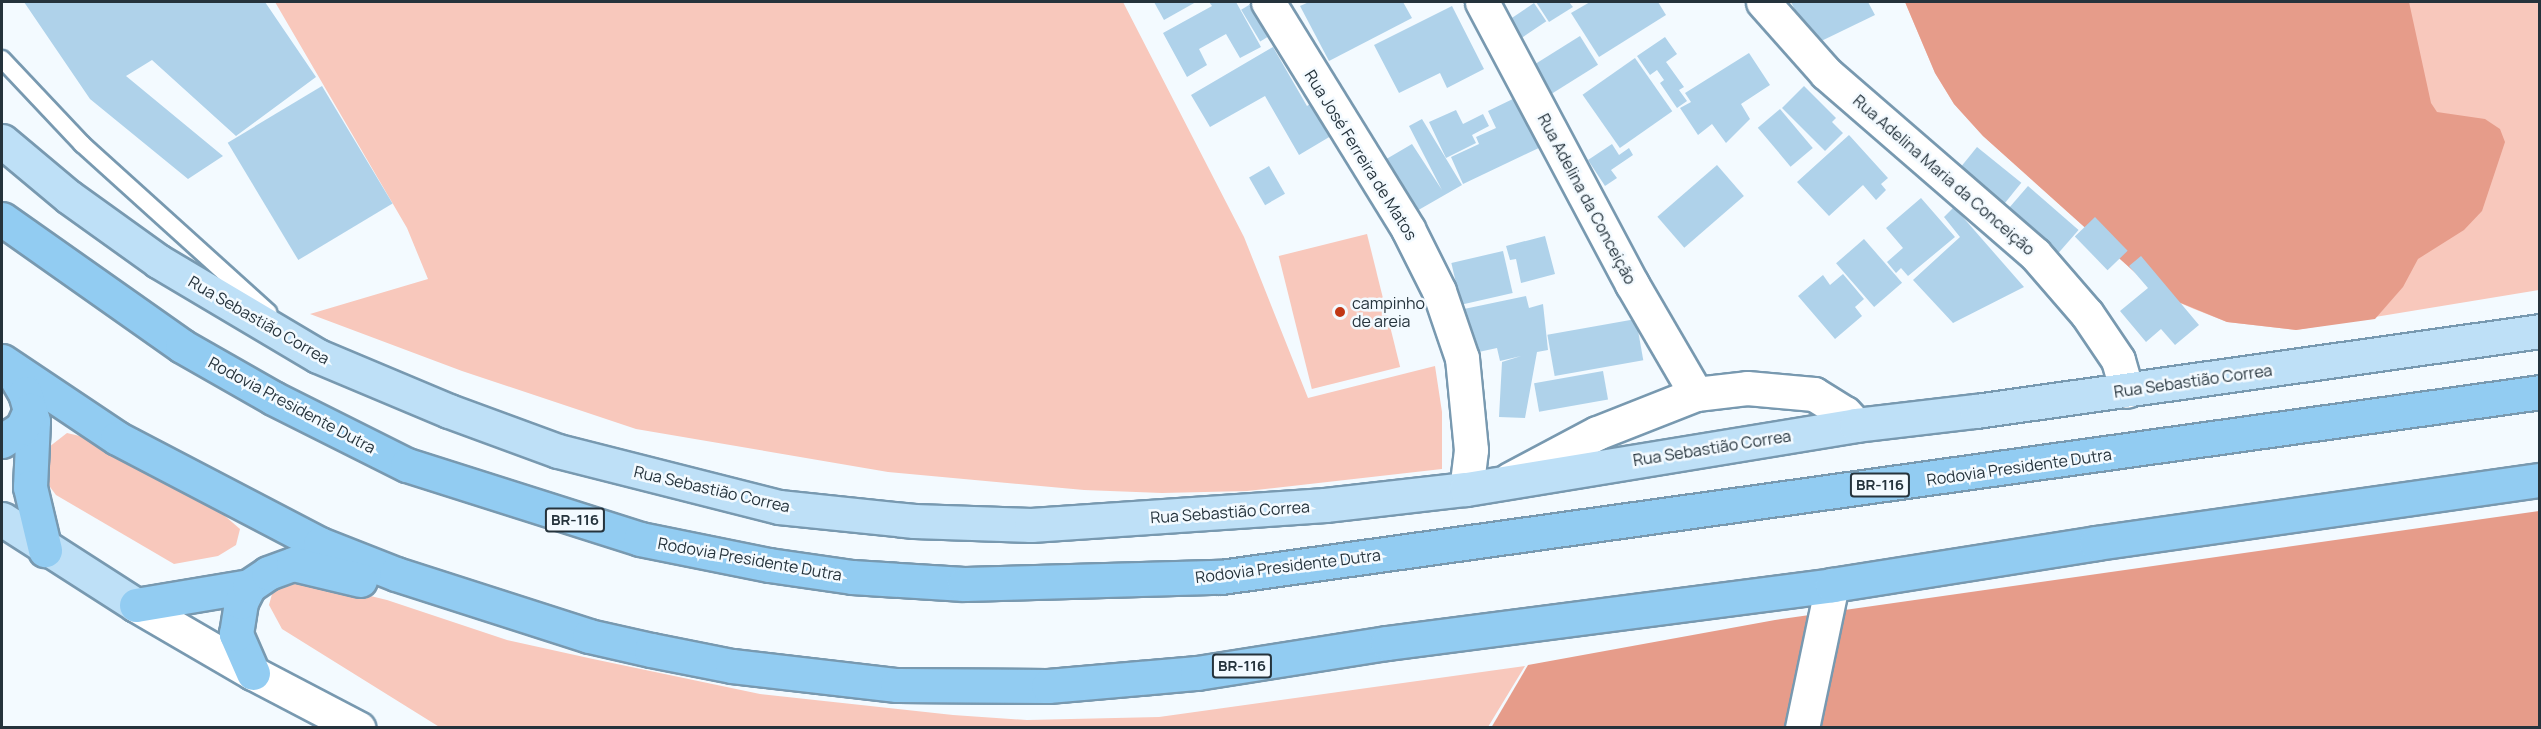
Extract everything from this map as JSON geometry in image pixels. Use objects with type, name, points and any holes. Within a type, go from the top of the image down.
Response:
[{"type":"highway","name":"Rodovia Presidente Dutra","points":[[2,219],[182,346],[273,398],[408,465],[640,539],[769,565],[852,577],[975,584],[1221,577],[2540,392]]},
{"type":"highway","points":[[6,365],[30,410],[30,487],[45,550]]},
{"type":"highway","name":"BR-116","points":[[6,365],[117,438],[320,544],[396,574],[590,636],[720,664],[897,685],[1048,687],[1197,673],[1387,643],[1832,585],[2096,543],[2540,480]]},
{"type":"highway","points":[[2,441],[22,429],[30,410]]},
{"type":"highway","points":[[136,605],[249,586],[268,573],[292,564],[319,568],[480,622],[696,678],[806,697],[912,704],[1031,704],[1194,689],[1387,643]]},
{"type":"highway","points":[[249,586],[241,602],[236,634],[253,673]]},
{"type":"main road","name":"Rua Sebastião Correa","points":[[2,141],[69,197],[158,261],[318,356],[558,451],[779,507],[914,521],[1031,525],[1325,505],[1466,489],[1856,425],[2127,391],[2540,331]]},
{"type":"main road","points":[[2,519],[45,550],[136,605]]},
{"type":"street","name":"Rua José Ferreira de Matos","points":[[1268,2],[1402,219],[1439,291],[1462,358],[1471,450],[1466,489]]},
{"type":"street","name":"Rua Adelina da Conceição","points":[[1482,2],[1632,284],[1696,394]]},
{"type":"street","name":"Rua Adelina Maria da Conceição","points":[[1763,2],[1826,73],[2035,254],[2087,314],[2112,351],[2124,374],[2127,391]]},
{"type":"street","points":[[1506,482],[1597,433],[1696,394],[1747,388],[1805,392],[1830,403],[1856,425]]},
{"type":"street","points":[[1802,728],[1832,585]]},
{"type":"street","points":[[136,605],[253,673],[358,728]]},
{"type":"lane","points":[[2,59],[82,144],[178,233],[318,356]]},
{"type":"shaded area","points":[[275,2],[1123,2],[1244,237],[1308,398],[1435,366],[1442,412],[1442,469],[1247,491],[1162,493],[1084,490],[888,472],[636,429],[462,371],[310,314],[428,279],[407,228]]},
{"type":"shaded area","points":[[1905,2],[2539,2],[2539,290],[2296,330],[2227,322],[2159,294],[1983,136],[1954,104],[1935,73]]},
{"type":"shaded area","points":[[1905,2],[2409,2],[2431,103],[2437,112],[2485,119],[2500,129],[2505,142],[2482,211],[2464,230],[2418,259],[2403,287],[2375,319],[2296,330],[2227,322],[2159,294],[1983,136],[1954,104],[1935,73]]},
{"type":"shaded area","name":"campinho de areia","points":[[1367,234],[1400,367],[1312,389],[1279,256]]},
{"type":"shaded area","points":[[67,433],[84,437],[218,510],[240,529],[236,545],[218,556],[174,564],[56,495],[47,483],[43,457],[49,447]]},
{"type":"shaded area","points":[[2539,511],[2539,727],[1491,728],[1528,665],[1775,620]]},
{"type":"shaded area","points":[[313,582],[387,600],[507,640],[760,694],[953,715],[1027,720],[1159,717],[1525,666],[1488,727],[441,728],[282,629],[269,605],[272,594],[283,583]]},
{"type":"building","points":[[24,2],[265,2],[316,77],[236,136],[152,60],[126,76],[223,156],[188,179],[90,99]]},
{"type":"building","points":[[1154,2],[1196,2],[1164,20]]},
{"type":"building","points":[[1209,2],[1236,2],[1261,47],[1240,58],[1226,34],[1199,49],[1207,65],[1187,77],[1163,33],[1212,6]]},
{"type":"building","points":[[1254,2],[1273,34],[1260,41],[1241,10]]},
{"type":"building","points":[[1309,2],[1403,2],[1412,18],[1329,61],[1300,6]]},
{"type":"building","points":[[1536,2],[1569,2],[1573,7],[1549,22]]},
{"type":"building","points":[[1590,2],[1658,2],[1666,15],[1599,57],[1571,13]]},
{"type":"building","points":[[1791,2],[1868,2],[1875,15],[1813,45]]},
{"type":"building","points":[[1534,3],[1546,21],[1519,40],[1507,21]]},
{"type":"building","points":[[1452,6],[1484,69],[1447,88],[1440,73],[1399,93],[1374,45]]},
{"type":"building","points":[[1580,36],[1598,65],[1550,95],[1532,66]]},
{"type":"building","points":[[1665,37],[1677,54],[1666,62],[1684,87],[1679,90],[1687,101],[1677,108],[1660,83],[1664,80],[1657,70],[1650,75],[1637,56]]},
{"type":"building","points":[[1273,47],[1307,106],[1316,100],[1336,133],[1299,155],[1265,96],[1210,127],[1191,95]]},
{"type":"building","points":[[1749,53],[1770,85],[1741,104],[1750,119],[1726,143],[1712,124],[1698,135],[1680,108],[1691,102],[1685,93]]},
{"type":"building","points":[[1635,58],[1672,111],[1620,148],[1583,95]]},
{"type":"building","points":[[322,86],[393,203],[298,260],[228,143]]},
{"type":"building","points":[[1804,86],[1836,118],[1832,122],[1843,133],[1825,151],[1782,108]]},
{"type":"building","points":[[1519,96],[1543,146],[1463,184],[1451,157],[1479,144],[1476,137],[1496,128],[1488,111]]},
{"type":"building","points":[[1780,109],[1813,148],[1791,167],[1758,128]]},
{"type":"building","points":[[1456,110],[1463,124],[1483,114],[1489,126],[1472,135],[1476,143],[1446,158],[1429,122]]},
{"type":"building","points":[[1422,119],[1462,185],[1415,212],[1383,161],[1412,144],[1442,190],[1409,126]]},
{"type":"building","points":[[1849,135],[1888,178],[1881,184],[1886,190],[1876,200],[1863,185],[1829,216],[1797,182]]},
{"type":"building","points":[[1612,144],[1619,155],[1629,148],[1633,155],[1611,170],[1617,178],[1605,186],[1588,160]]},
{"type":"building","points":[[1977,147],[2021,183],[2001,209],[1956,173]]},
{"type":"building","points":[[1717,165],[1744,196],[1684,248],[1657,217]]},
{"type":"building","points":[[1269,166],[1285,194],[1265,205],[1249,178]]},
{"type":"building","points":[[2028,186],[2079,230],[2057,255],[2006,211]]},
{"type":"building","points":[[1921,198],[1955,237],[1908,276],[1901,268],[1896,273],[1887,262],[1903,248],[1886,228]]},
{"type":"building","points":[[1954,207],[2024,287],[1953,323],[1913,280],[1960,237],[1944,217]]},
{"type":"building","points":[[2095,217],[2128,251],[2108,270],[2075,236]]},
{"type":"building","points":[[1545,236],[1555,274],[1521,283],[1516,259],[1510,260],[1506,246]]},
{"type":"building","points":[[1864,239],[1902,283],[1874,307],[1836,263]]},
{"type":"building","points":[[1503,251],[1513,293],[1461,305],[1451,263]]},
{"type":"building","points":[[2141,256],[2199,325],[2175,345],[2161,329],[2146,342],[2120,311],[2148,288],[2129,266]]},
{"type":"building","points":[[1843,274],[1864,299],[1855,307],[1862,316],[1835,339],[1798,296],[1823,275],[1830,285]]},
{"type":"building","points":[[1526,296],[1529,308],[1543,304],[1548,350],[1537,352],[1525,418],[1499,417],[1502,362],[1521,356],[1500,361],[1497,348],[1474,353],[1464,309]]},
{"type":"building","points":[[1636,319],[1643,360],[1555,376],[1547,335]]},
{"type":"building","points":[[1603,371],[1608,400],[1539,412],[1534,383]]},
{"type":"place","name":"campinho de areia","points":[[1340,312]]}]
